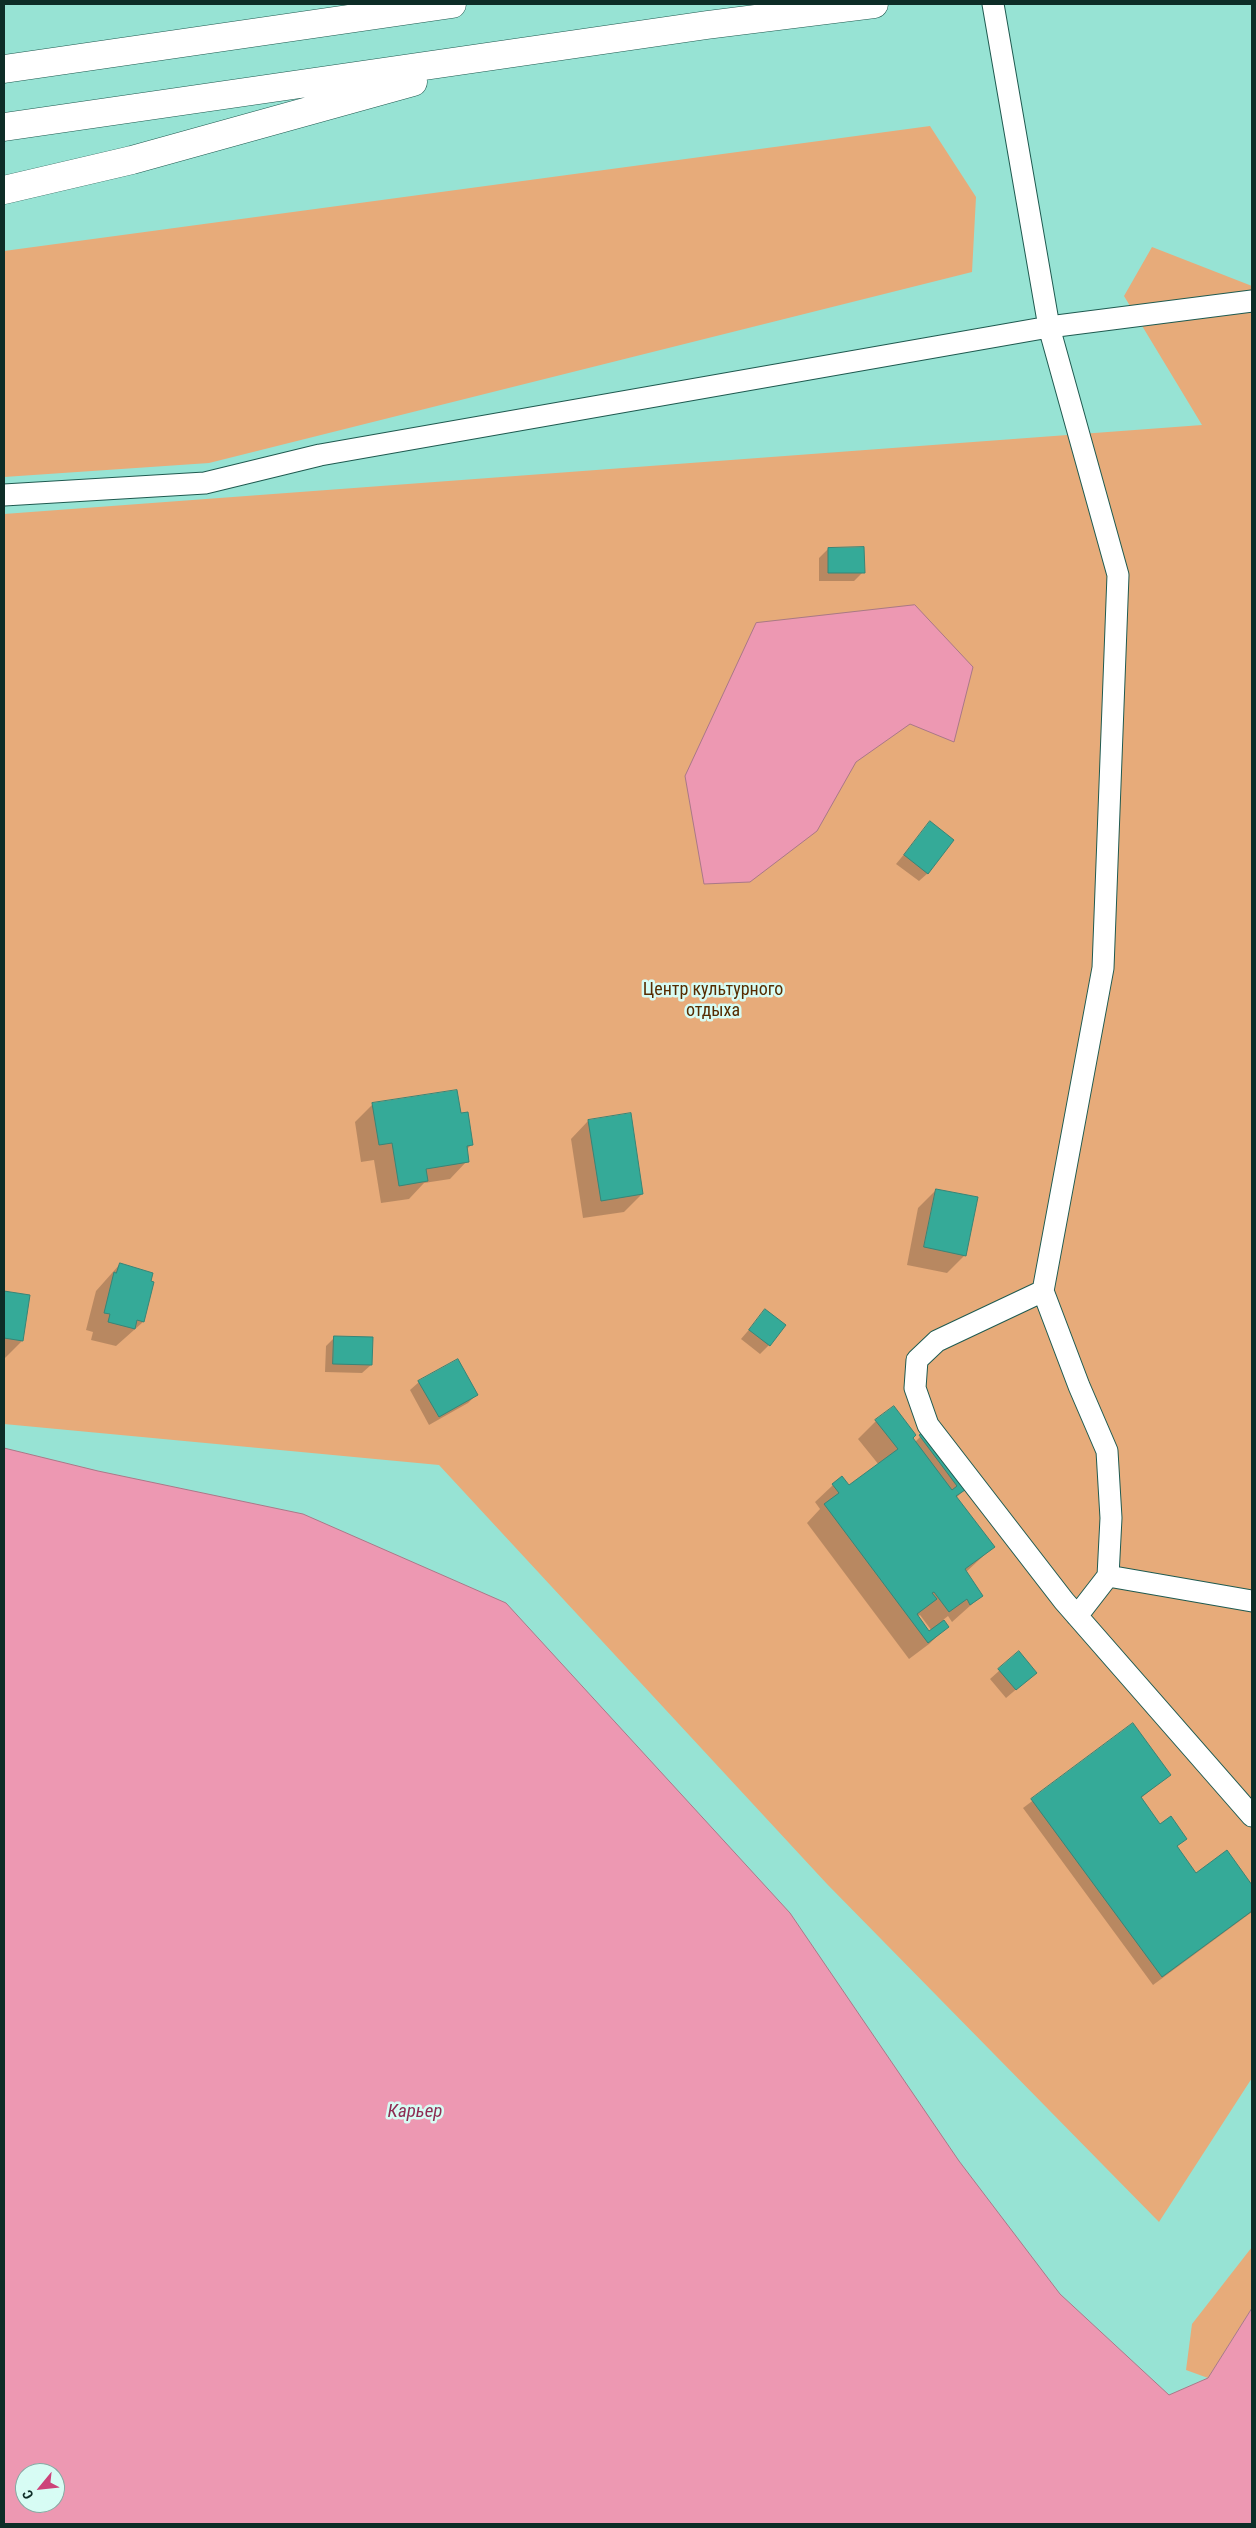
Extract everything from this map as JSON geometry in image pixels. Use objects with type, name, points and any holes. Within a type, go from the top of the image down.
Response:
[{"type":"highway","points":[[4,69],[452,4]]},
{"type":"highway","points":[[4,127],[706,24],[874,4]]},
{"type":"highway","points":[[4,190],[132,160],[524,51]]},
{"type":"lane","points":[[993,4],[1049,327],[1118,575],[1103,968],[1043,1291],[1078,1386],[1107,1451],[1111,1518],[1108,1576],[1077,1616]]},
{"type":"lane","points":[[4,495],[205,483],[320,455],[1049,327],[1252,301]]},
{"type":"lane","points":[[1043,1291],[937,1341],[917,1360],[915,1388],[928,1425],[1077,1616],[1252,1816]]},
{"type":"lane","points":[[1108,1576],[1252,1601]]},
{"type":"green space","points":[[930,126],[976,197],[972,272],[209,463],[4,477],[4,251]]},
{"type":"green space","name":"Центр культурного отдыха","points":[[1152,247],[1252,286],[1252,2078],[1159,2222],[827,1884],[439,1465],[4,1424],[4,514],[1202,425],[1124,296]]},
{"type":"green space","points":[[1252,2247],[1252,2308],[1208,2378],[1186,2370],[1192,2324]]},
{"type":"water","points":[[915,605],[973,667],[954,742],[910,724],[856,762],[817,831],[750,882],[704,884],[685,776],[756,623]]},
{"type":"water","name":"Карьер","points":[[4,1448],[98,1471],[303,1514],[506,1603],[790,1913],[959,2161],[1060,2294],[1169,2395],[1208,2378],[1252,2308],[1252,2524],[4,2524]]},
{"type":"building","points":[[864,547],[865,573],[828,573],[828,548]]},
{"type":"building","points":[[930,821],[954,840],[928,874],[904,855]]},
{"type":"building","points":[[457,1090],[461,1113],[468,1112],[473,1145],[467,1146],[469,1162],[426,1169],[428,1181],[399,1186],[392,1143],[379,1145],[372,1103]]},
{"type":"building","points":[[631,1113],[643,1194],[601,1201],[588,1120]]},
{"type":"building","points":[[936,1189],[978,1197],[966,1256],[924,1247]]},
{"type":"building","points":[[120,1263],[153,1273],[151,1281],[154,1282],[144,1322],[137,1320],[135,1329],[108,1322],[110,1314],[104,1313],[114,1272],[116,1273]]},
{"type":"building","points":[[4,1291],[30,1295],[23,1341],[4,1338]]},
{"type":"building","points":[[765,1309],[786,1325],[770,1346],[749,1330]]},
{"type":"building","points":[[334,1336],[373,1337],[372,1365],[333,1364]]},
{"type":"building","points":[[458,1359],[478,1395],[439,1417],[418,1381]]},
{"type":"building","points":[[894,1406],[916,1435],[913,1438],[952,1490],[957,1486],[919,1435],[925,1431],[968,1488],[956,1496],[995,1547],[965,1569],[983,1596],[970,1605],[967,1599],[949,1612],[934,1592],[932,1593],[937,1599],[917,1614],[929,1631],[944,1620],[949,1627],[928,1643],[824,1504],[839,1493],[832,1484],[842,1476],[849,1485],[898,1449],[875,1420]]},
{"type":"building","points":[[1019,1651],[1037,1673],[1016,1690],[998,1669]]},
{"type":"building","points":[[1133,1723],[1171,1775],[1141,1797],[1160,1824],[1171,1816],[1187,1839],[1177,1846],[1196,1873],[1227,1850],[1252,1885],[1252,1911],[1162,1977],[1031,1799]]}]
